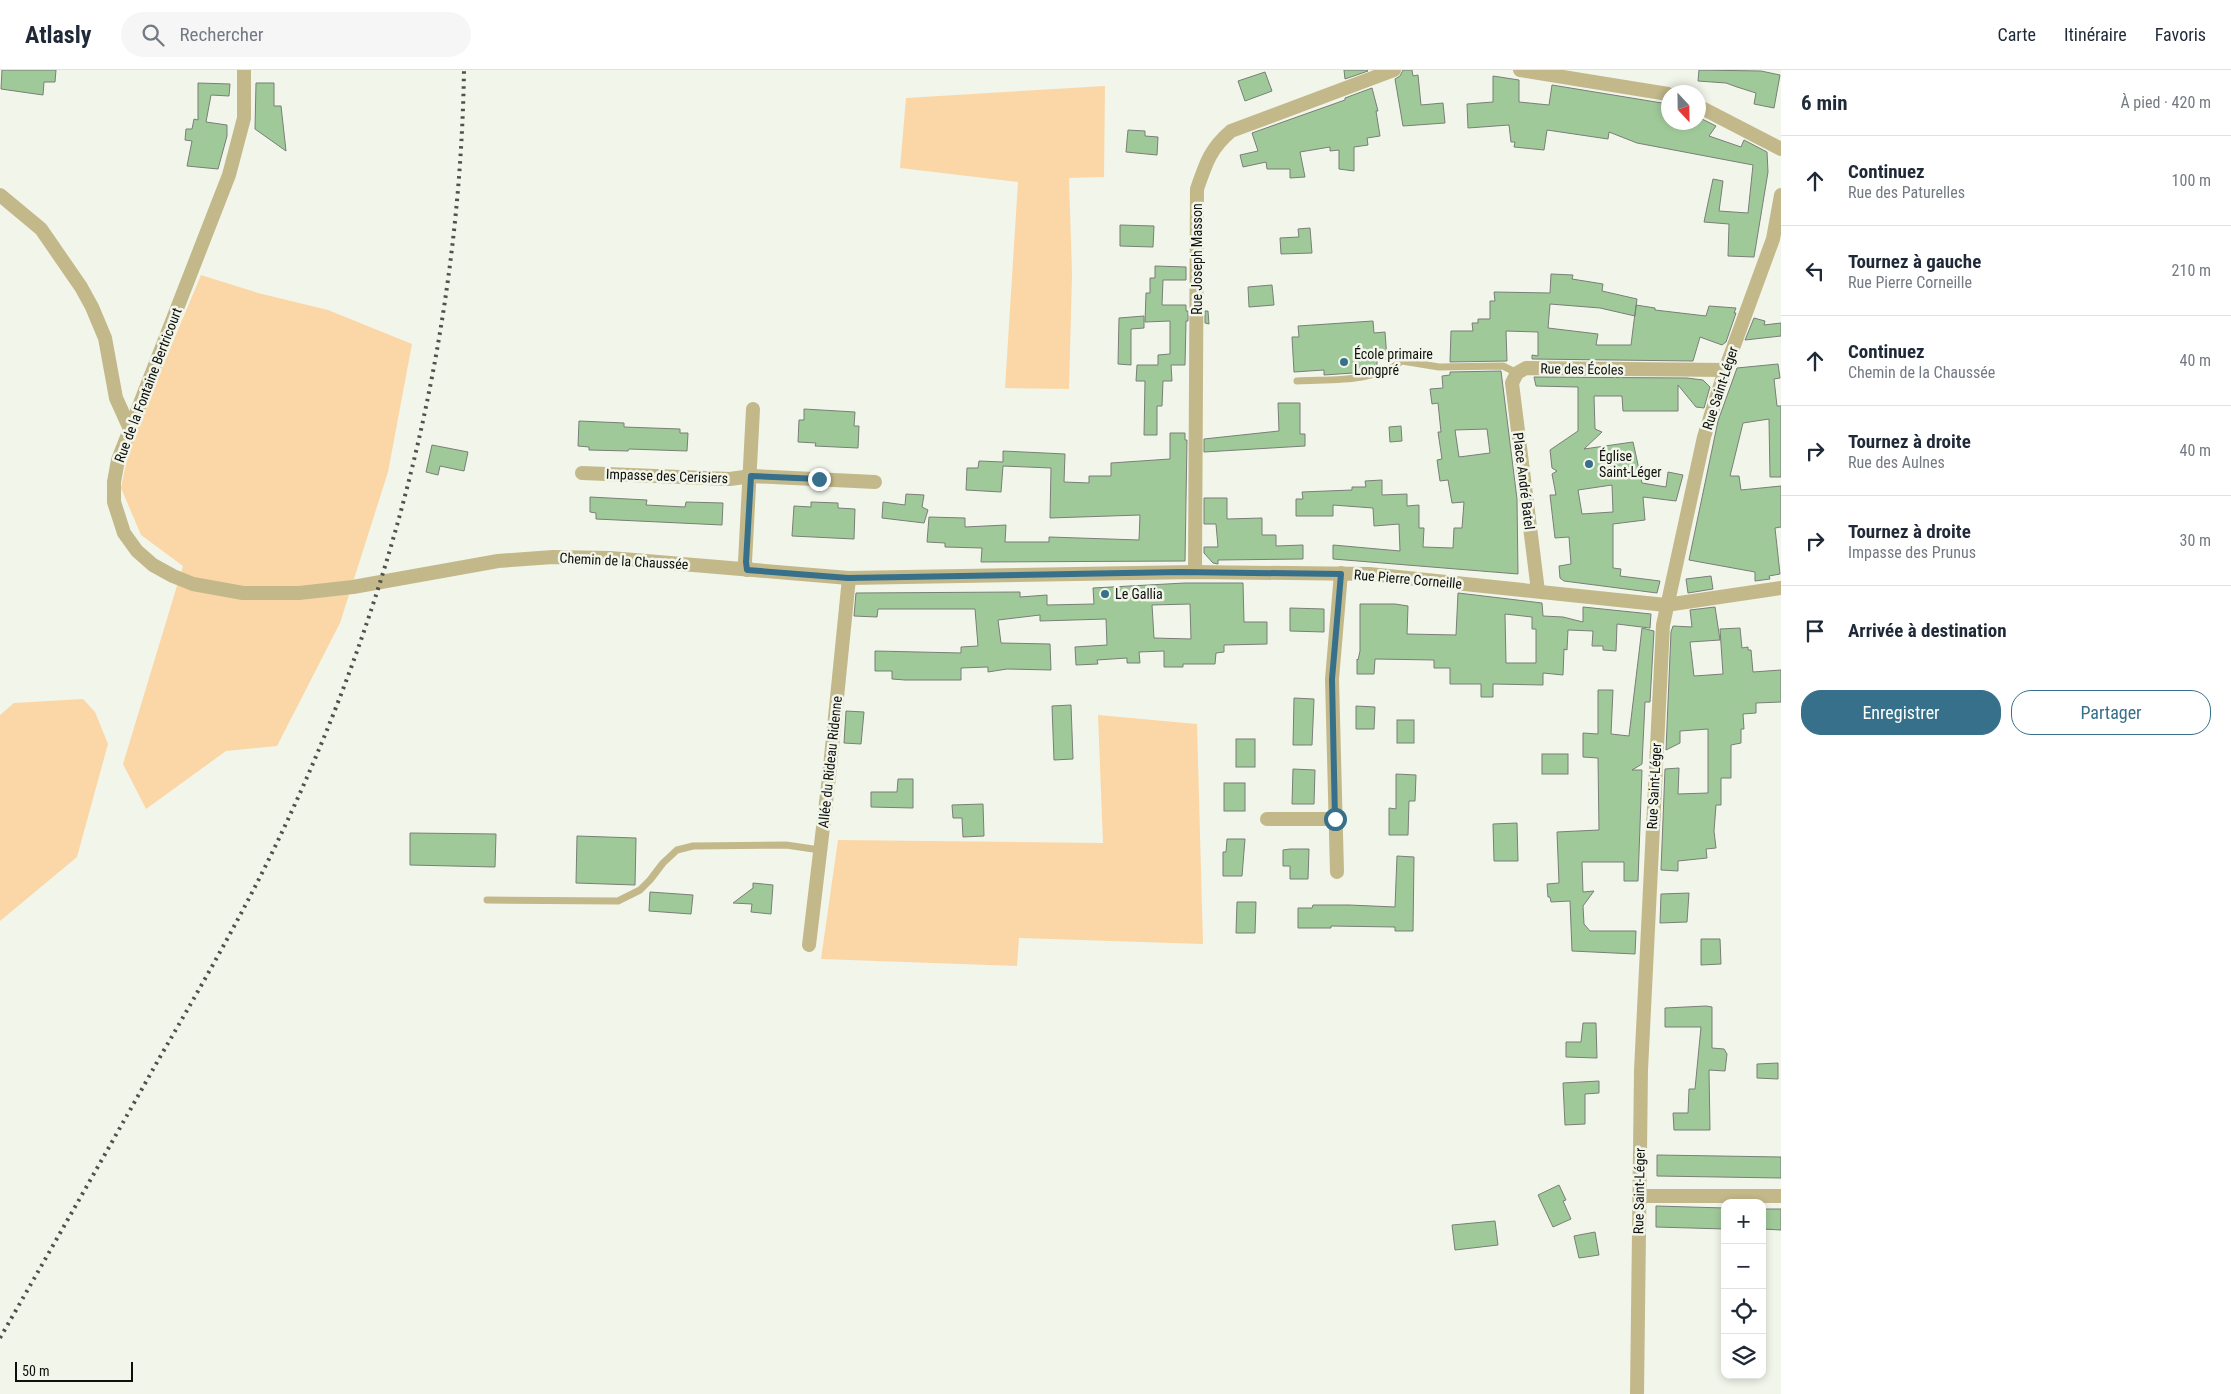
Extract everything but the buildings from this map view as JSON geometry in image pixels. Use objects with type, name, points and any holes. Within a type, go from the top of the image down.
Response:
[{"type":"street","name":"Rue de la Fontaine Bertricourt","points":[[244,70],[244,118],[229,175],[118,460],[114,482],[114,502],[118,517],[124,533],[138,551],[153,565],[193,584],[219,590],[274,594],[352,587],[401,578]]},
{"type":"street","name":"Rue Joseph Masson","points":[[1195,572],[1197,189],[1207,162],[1217,144],[1231,132],[1394,70]]},
{"type":"street","points":[[1520,70],[1661,93]]},
{"type":"street","points":[[1706,110],[1781,149]]},
{"type":"street","points":[[0,194],[41,229],[82,287],[105,338],[116,398],[130,429]]},
{"type":"street","name":"Rue Saint-Léger","points":[[1637,1394],[1642,1050],[1659,674],[1666,604],[1704,437],[1725,370],[1773,239],[1781,195]]},
{"type":"street","name":"Rue des Écoles","points":[[1517,373],[1526,368],[1725,370]]},
{"type":"street","name":"Place André Batel","points":[[1517,373],[1512,383],[1538,590]]},
{"type":"street","points":[[747,570],[753,409]]},
{"type":"street","name":"Impasse des Cerisiers","points":[[582,473],[730,478],[751,476],[875,482]]},
{"type":"street","name":"Chemin de la Chaussée","points":[[401,578],[498,561],[553,557],[610,558],[848,578]]},
{"type":"street","name":"Rue Pierre Corneille","points":[[848,578],[1195,572],[1369,574],[1666,604],[1781,588]]},
{"type":"street","points":[[1337,872],[1332,679],[1341,574]]},
{"type":"street","name":"Allée du Rideau Ridenne","points":[[809,945],[848,578]]},
{"type":"street","points":[[1268,820],[1335,819]]},
{"type":"street","points":[[1639,1196],[1781,1196]]},
{"type":"lane","name":"Rue des Écoles","points":[[1297,381],[1367,377],[1380,374],[1402,361],[1439,367],[1503,366],[1517,373]]},
{"type":"lane","points":[[487,900],[618,901],[640,890],[677,850],[693,846],[786,845],[820,850]]},
{"type":"shaded area","points":[[1105,86],[1104,177],[1069,178],[1072,274],[1069,389],[1005,388],[1018,182],[900,168],[906,98]]},
{"type":"shaded area","points":[[201,275],[258,293],[328,310],[412,344],[388,472],[340,623],[277,746],[226,751],[146,809],[123,764],[183,566],[141,535],[121,488],[130,444]]},
{"type":"shaded area","points":[[83,699],[95,712],[108,744],[77,857],[0,921],[0,715],[14,703]]},
{"type":"shaded area","points":[[1098,715],[1197,724],[1203,944],[1019,938],[1017,966],[821,959],[838,840],[1103,843]]},
{"type":"railway","points":[[0,1338],[211,968],[260,877],[290,815],[328,727],[362,636],[391,545],[416,452],[436,357],[450,262],[460,166],[464,70]]},
{"type":"place","name":"École primaire Longpré","points":[[1344,362]]},
{"type":"place","name":"Église Saint-Léger","points":[[1589,464]]},
{"type":"place","name":"Le Gallia","points":[[1105,594]]},
{"type":"route","points":[[819,479],[751,476],[747,570],[848,578],[1180,572],[1341,574],[1332,679],[1335,819]]}]
